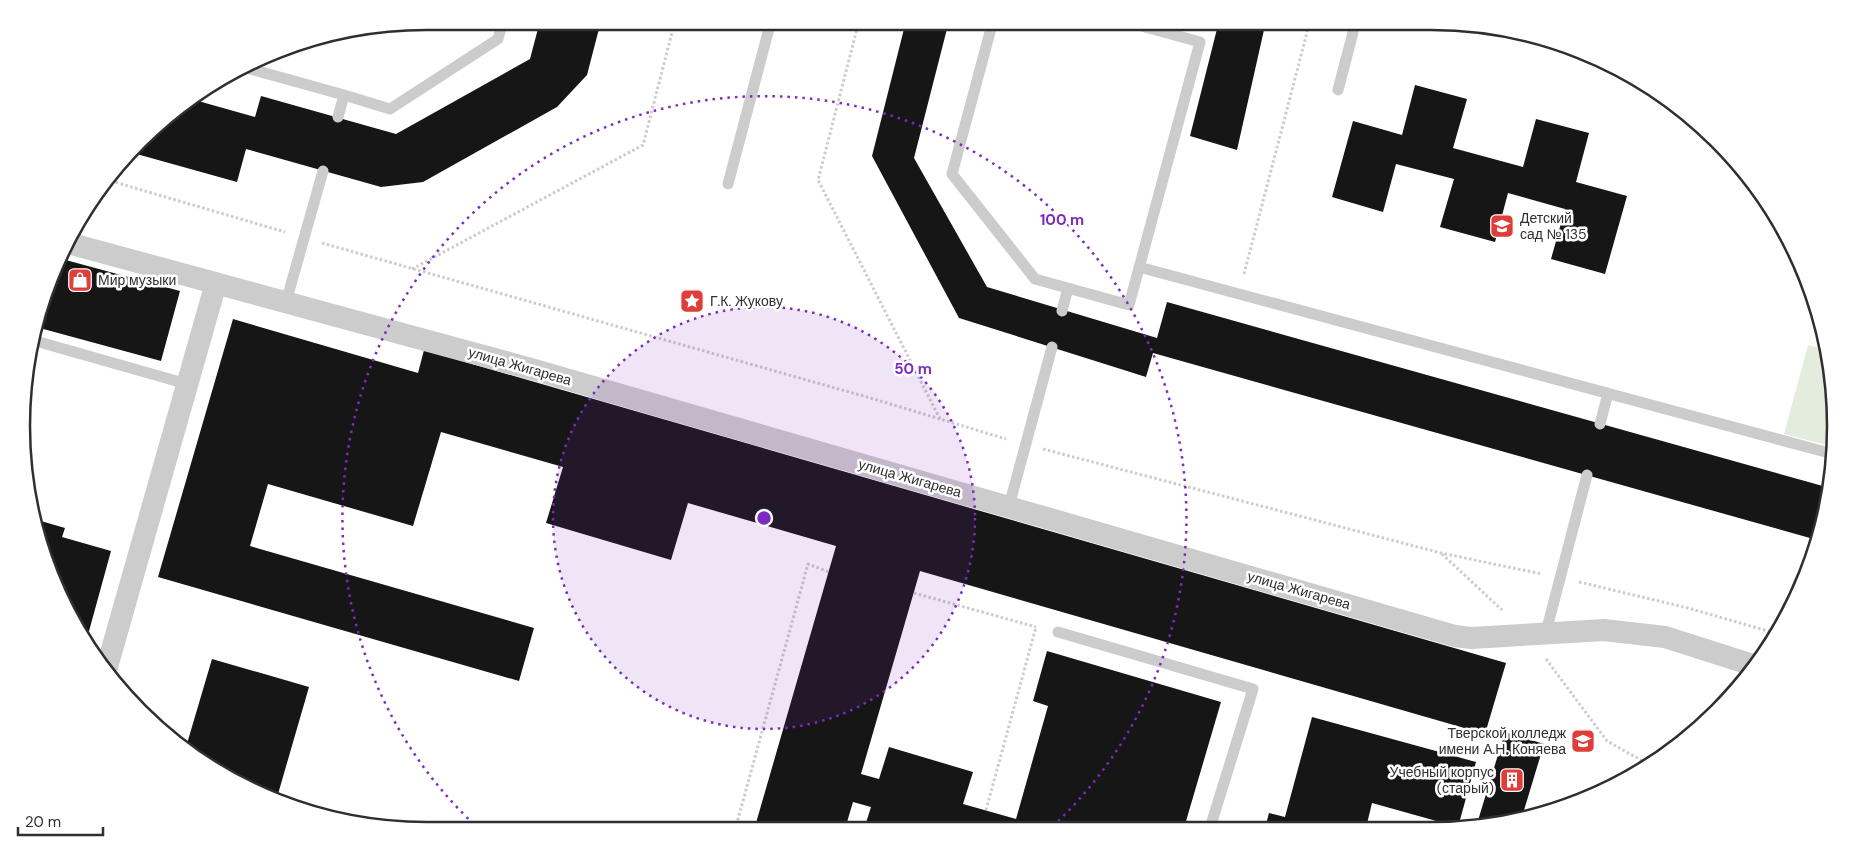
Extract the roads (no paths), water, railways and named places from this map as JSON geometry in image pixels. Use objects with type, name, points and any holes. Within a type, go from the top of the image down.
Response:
[{"type":"street","name":"улица Жигарева","points":[[74,245],[528,368],[1455,636],[1471,638],[1604,630],[1665,637],[1748,663]]},
{"type":"street","points":[[108,662],[216,282]]},
{"type":"lane","points":[[253,70],[390,108],[498,39],[500,30]]},
{"type":"lane","points":[[728,184],[769,30]]},
{"type":"lane","points":[[991,30],[952,174],[1035,279],[1129,305],[1200,42],[1156,30]]},
{"type":"lane","points":[[1338,90],[1354,30]]},
{"type":"lane","points":[[338,118],[344,95]]},
{"type":"lane","points":[[286,302],[323,171]]},
{"type":"lane","points":[[1139,267],[1826,452]]},
{"type":"lane","points":[[1062,311],[1068,288]]},
{"type":"lane","points":[[39,342],[187,384]]},
{"type":"lane","points":[[1009,506],[1052,347]]},
{"type":"lane","points":[[1600,424],[1608,393]]},
{"type":"lane","points":[[1546,632],[1586,475]]},
{"type":"lane","points":[[1058,632],[1253,689],[1212,822]]},
{"type":"place","name":"Детский сад № 135","points":[[1502,226]]},
{"type":"place","name":"Мир музыки","points":[[80,280]]},
{"type":"place","name":"Г.К. Жукову","points":[[692,301]]},
{"type":"place","name":"Тверской колледж имени А.Н. Коняева","points":[[1583,741]]},
{"type":"place","name":"Учебный корпус (старый)","points":[[1512,780]]}]
